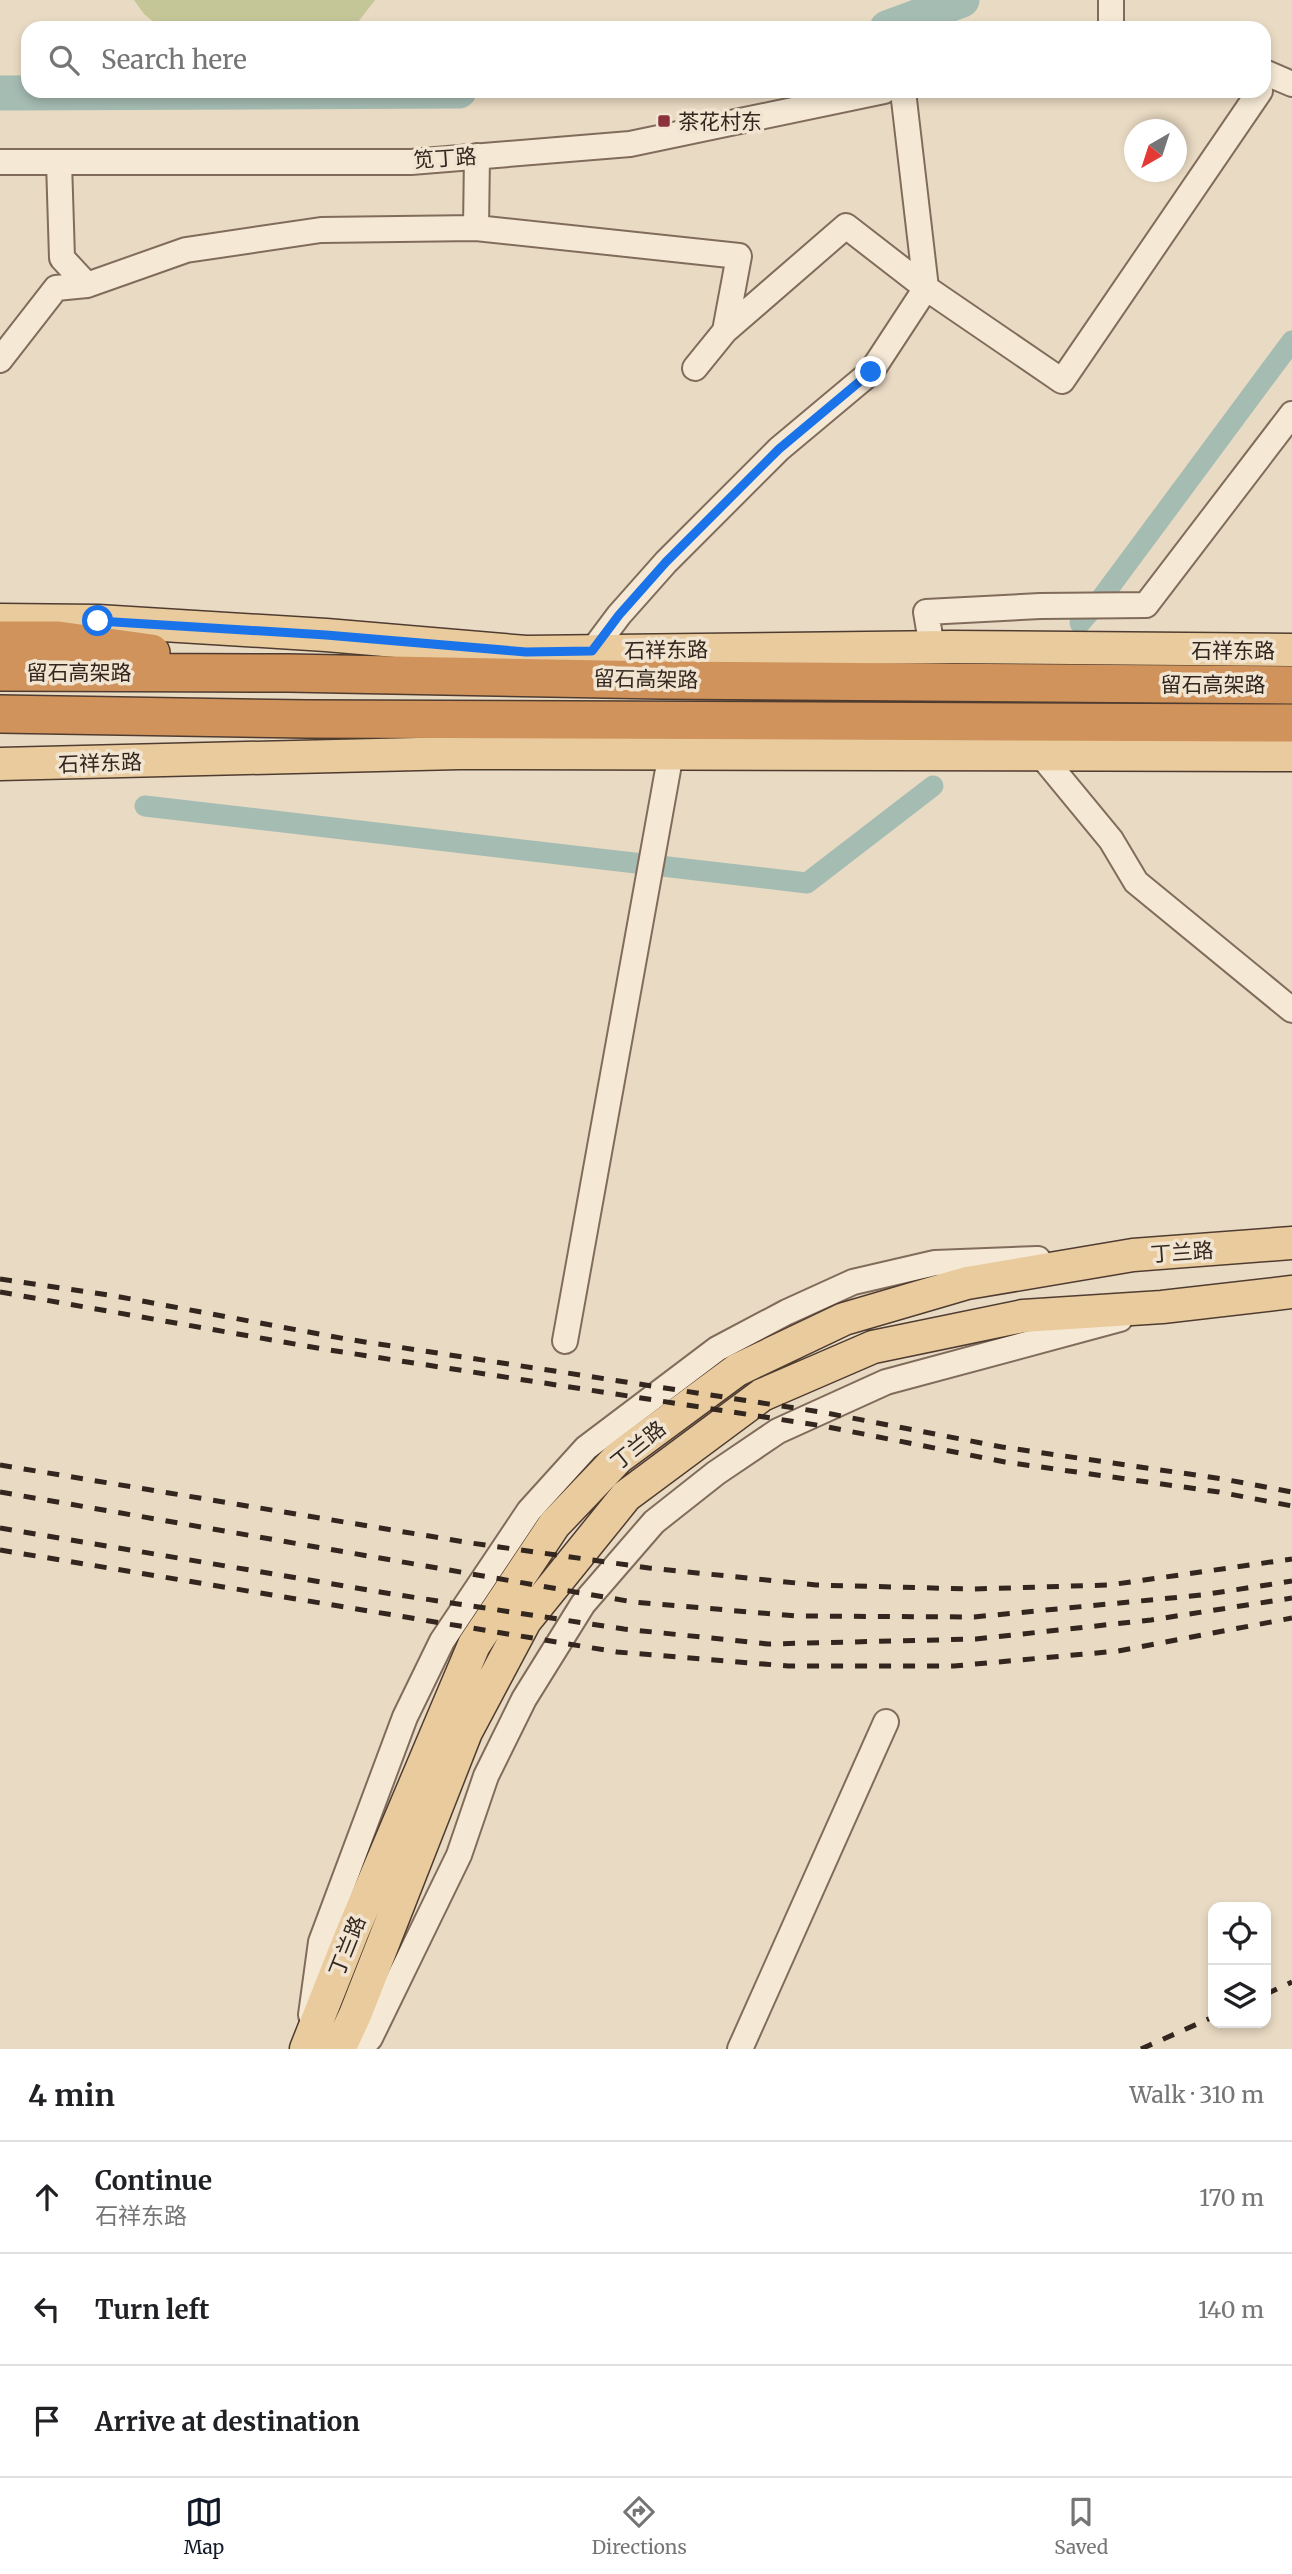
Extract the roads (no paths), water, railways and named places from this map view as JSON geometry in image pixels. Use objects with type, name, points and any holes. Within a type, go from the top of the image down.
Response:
[{"type":"highway","points":[[0,640],[58,640],[288,673]]},
{"type":"highway","name":"留石高架路","points":[[0,672],[1292,685]]},
{"type":"highway","name":"留石高架路","points":[[0,714],[307,719],[666,737],[1288,750]]},
{"type":"highway","points":[[0,739],[188,738],[307,719]]},
{"type":"main road","name":"石祥东路","points":[[0,620],[98,621],[272,631],[526,652],[932,648],[1292,650]]},
{"type":"main road","name":"石祥东路","points":[[0,764],[459,752],[666,737],[1041,755],[1288,750]]},
{"type":"main road","name":"丁兰路","points":[[306,2049],[474,1645],[554,1525],[618,1458],[737,1370],[844,1319],[967,1283],[1133,1255],[1292,1243]]},
{"type":"main road","name":"丁兰路","points":[[339,2049],[355,2015],[466,1732],[525,1621],[626,1496],[762,1395],[873,1347],[1023,1316],[1162,1307],[1292,1292]]},
{"type":"street","points":[[1111,0],[1111,21]]},
{"type":"street","name":"笕丁路","points":[[0,162],[411,162],[630,144],[850,98]]},
{"type":"street","points":[[592,651],[619,615],[666,562],[779,449],[871,372],[926,288],[904,98]]},
{"type":"street","points":[[695,368],[725,331],[846,226],[926,288],[1062,381],[1258,98]]},
{"type":"street","points":[[476,228],[477,156]]},
{"type":"street","points":[[59,162],[62,258],[87,285]]},
{"type":"street","points":[[0,360],[56,288],[87,285],[186,250],[321,230],[476,228],[738,256],[725,331]]},
{"type":"street","points":[[932,648],[926,612],[1040,606],[1146,605],[1292,414]]},
{"type":"street","points":[[565,1341],[658,824],[666,737]]},
{"type":"street","points":[[1041,755],[1111,841],[1136,882],[1292,1010]]},
{"type":"street","points":[[360,2049],[370,2038],[459,1855],[486,1776],[524,1699],[583,1604],[654,1522],[716,1473],[778,1431],[886,1382],[1162,1307]]},
{"type":"street","points":[[740,2049],[886,1721]]},
{"type":"waterway","points":[[906,21],[962,0]]},
{"type":"waterway","points":[[0,93],[21,93]]},
{"type":"waterway","points":[[1080,623],[1100,600],[1292,341]]},
{"type":"waterway","points":[[145,806],[807,883],[933,786]]},
{"type":"railway","points":[[0,1279],[115,1296],[346,1339],[821,1412],[1002,1447],[1223,1479],[1292,1492]]},
{"type":"railway","points":[[0,1292],[323,1349],[823,1426],[1005,1462],[1219,1492],[1292,1506]]},
{"type":"railway","points":[[0,1465],[471,1543],[649,1568],[816,1585],[973,1589],[1109,1585],[1292,1559]]},
{"type":"railway","points":[[0,1492],[633,1602],[797,1616],[974,1617],[1202,1595],[1292,1581]]},
{"type":"railway","points":[[0,1528],[392,1594],[624,1629],[768,1644],[976,1639],[1151,1620],[1292,1598]]},
{"type":"railway","points":[[0,1550],[617,1652],[788,1666],[954,1666],[1118,1651],[1292,1618]]},
{"type":"railway","points":[[1271,1992],[1292,1982]]},
{"type":"railway","points":[[1141,2049],[1208,2019]]},
{"type":"place","name":"茶花村东","points":[[664,121]]}]
